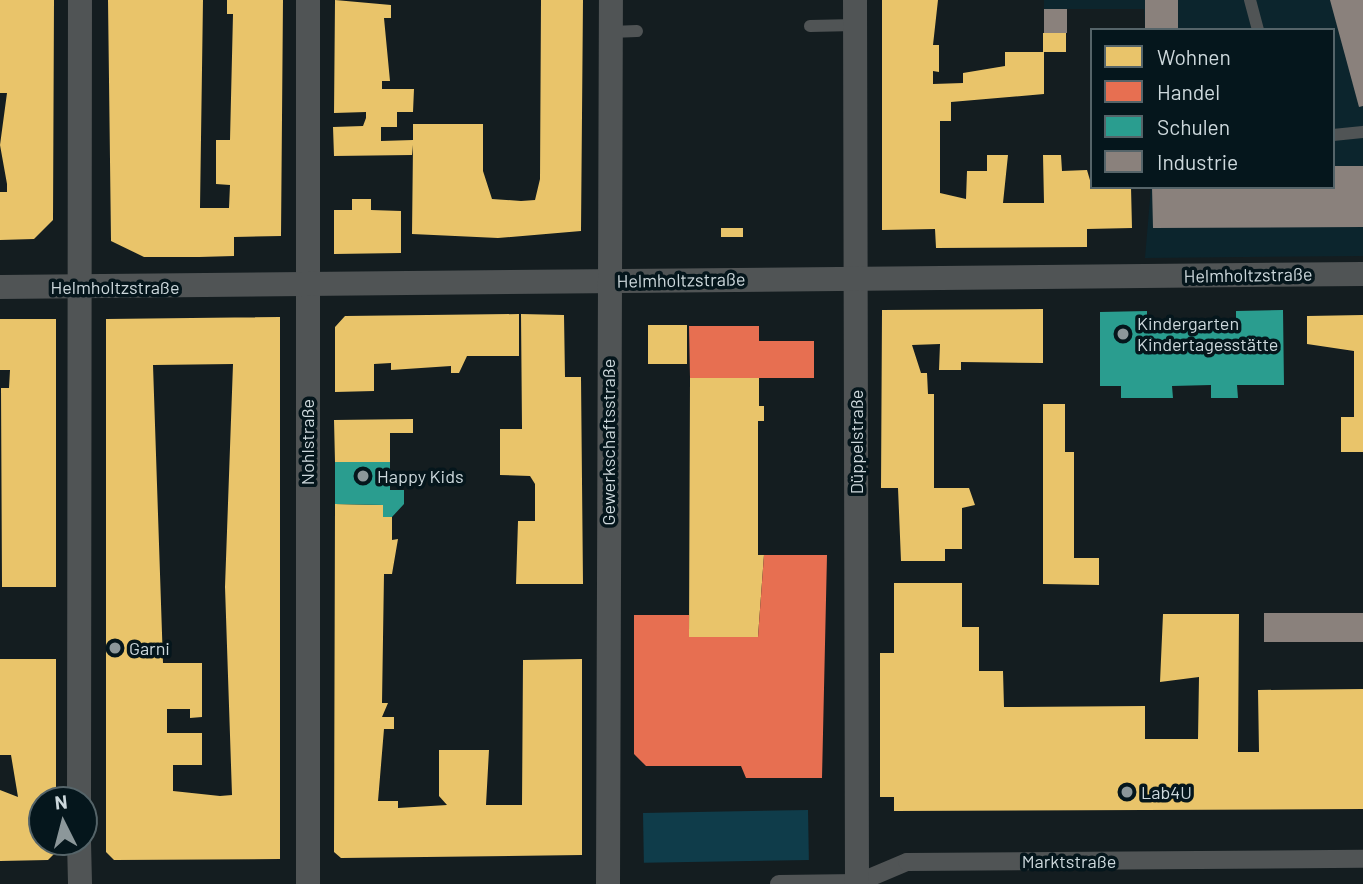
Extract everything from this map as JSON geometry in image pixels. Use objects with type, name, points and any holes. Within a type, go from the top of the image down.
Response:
[{"type":"street","points":[[79,786],[80,0]]},
{"type":"street","name":"Nohlstraße","points":[[308,0],[308,884]]},
{"type":"street","name":"Gewerkschaftsstraße","points":[[608,884],[611,0]]},
{"type":"street","name":"Düppelstraße","points":[[855,0],[857,883]]},
{"type":"street","name":"Helmholtzstraße","points":[[0,287],[1363,274]]},
{"type":"street","points":[[79,856],[80,884]]},
{"type":"street","name":"Marktstraße","points":[[779,884],[857,883],[907,862],[1363,859]]},
{"type":"lane","points":[[1250,0],[1257,28]]},
{"type":"lane","points":[[810,26],[855,25]]},
{"type":"lane","points":[[611,32],[637,31]]},
{"type":"lane","points":[[1335,135],[1363,132]]},
{"type":"shaded area","points":[[1044,0],[1363,0],[1363,256],[1145,258],[1151,189],[1335,189],[1335,28],[1145,28],[1144,9],[1044,9]]},
{"type":"shaded area","points":[[808,810],[809,860],[644,863],[643,813]]},
{"type":"building: Wohnen","points":[[0,0],[54,0],[53,220],[34,239],[0,240],[0,192],[7,192],[0,145],[7,93],[0,93]]},
{"type":"building: Wohnen","points":[[108,0],[203,0],[200,208],[229,208],[230,185],[216,184],[216,140],[230,140],[233,14],[227,14],[227,0],[283,0],[281,236],[234,237],[234,256],[144,257],[111,241]]},
{"type":"building: Wohnen","points":[[335,0],[391,5],[391,18],[384,18],[390,81],[382,81],[382,89],[414,89],[413,112],[397,112],[397,127],[381,127],[381,141],[413,140],[413,124],[483,124],[483,171],[492,199],[521,201],[535,200],[540,179],[541,0],[583,0],[581,231],[498,238],[412,234],[413,145],[412,155],[334,156],[333,127],[363,126],[366,118],[366,112],[334,113]]},
{"type":"building: Wohnen","points":[[882,0],[938,0],[933,45],[939,45],[939,72],[933,71],[933,84],[963,83],[963,73],[1005,66],[1005,52],[1044,52],[1044,94],[951,102],[951,121],[940,121],[940,193],[966,199],[967,171],[987,171],[987,155],[1008,155],[1003,203],[1044,203],[1043,155],[1061,155],[1062,171],[1087,170],[1090,189],[1131,189],[1132,228],[1087,229],[1087,247],[936,248],[935,229],[882,230]]},
{"type":"building: Wohnen","points":[[1043,33],[1066,33],[1066,52],[1043,52]]},
{"type":"building: Wohnen","points":[[352,199],[371,199],[371,210],[401,211],[401,253],[334,254],[334,210],[352,210]]},
{"type":"building: Wohnen","points":[[721,228],[743,228],[743,237],[721,237]]},
{"type":"building: Wohnen","points":[[1043,309],[1043,363],[961,362],[961,370],[939,370],[940,344],[912,345],[921,373],[927,373],[928,394],[934,394],[934,488],[969,488],[975,505],[962,508],[962,549],[945,549],[945,561],[901,561],[898,488],[881,488],[882,310]]},
{"type":"building: Wohnen","points":[[519,314],[519,356],[467,356],[459,373],[451,373],[451,366],[391,370],[391,363],[374,364],[374,391],[335,392],[335,327],[345,316]]},
{"type":"building: Wohnen","points":[[521,314],[564,315],[565,377],[581,377],[583,584],[516,584],[518,521],[535,521],[535,484],[530,476],[500,475],[500,429],[522,429]]},
{"type":"building: Wohnen","points":[[1363,315],[1363,452],[1341,452],[1341,417],[1354,417],[1354,351],[1307,344],[1307,316]]},
{"type":"building: Wohnen","points":[[280,317],[280,859],[114,860],[106,852],[106,319]],"holes":[[[233,364],[225,587],[232,795],[173,791],[173,765],[202,765],[202,733],[167,733],[167,709],[190,709],[190,718],[202,717],[202,663],[163,663],[153,365]]]},
{"type":"building: Wohnen","points":[[0,319],[56,319],[56,587],[2,587],[1,388],[9,388],[10,370],[0,370]]},
{"type":"building: Wohnen","points":[[648,325],[687,325],[687,364],[648,364]]},
{"type":"building: Wohnen","points":[[690,378],[759,378],[759,406],[764,406],[764,421],[758,421],[758,555],[764,555],[758,637],[689,637]]},
{"type":"building: Wohnen","points":[[1043,404],[1065,404],[1065,452],[1074,452],[1074,558],[1099,558],[1099,585],[1043,584]]},
{"type":"building: Wohnen","points":[[413,419],[413,433],[390,433],[390,462],[335,462],[334,420]]},
{"type":"building: Wohnen","points":[[335,504],[383,505],[383,517],[392,517],[392,540],[398,539],[392,574],[384,574],[382,703],[388,703],[382,717],[394,717],[394,729],[384,729],[378,801],[398,801],[398,808],[447,805],[439,796],[439,750],[489,750],[486,805],[522,805],[523,660],[582,659],[582,855],[341,858],[334,852]]},
{"type":"building: Wohnen","points":[[894,583],[962,583],[962,627],[979,627],[979,671],[1003,671],[1004,707],[1145,706],[1145,739],[1198,739],[1199,677],[1160,682],[1163,614],[1239,614],[1238,752],[1259,752],[1258,690],[1363,689],[1363,809],[894,811],[894,797],[880,797],[880,653],[894,653]]},
{"type":"building: Wohnen","points":[[0,659],[56,659],[56,786],[28,786],[28,856],[52,856],[48,860],[0,861],[0,790],[18,797],[11,755],[0,755]]},
{"type":"building: Handel","points":[[689,326],[759,326],[759,341],[814,341],[814,378],[690,378]]},
{"type":"building: Handel","points":[[764,555],[827,555],[822,778],[746,778],[741,766],[646,766],[634,754],[634,615],[689,615],[689,637],[758,637]]},
{"type":"building: Schulen","points":[[1283,310],[1284,385],[1237,385],[1238,398],[1211,398],[1211,385],[1172,386],[1173,398],[1121,398],[1121,386],[1100,386],[1100,312],[1147,311],[1147,320],[1236,320],[1236,311]]},
{"type":"building: Schulen","name":"Happy Kids","points":[[335,462],[390,462],[390,490],[404,490],[404,504],[392,517],[383,517],[383,505],[335,504]]},
{"type":"building: Industrie","points":[[1145,0],[1178,0],[1178,28],[1145,28]]},
{"type":"building: Industrie","points":[[1330,0],[1363,0],[1363,106],[1359,107]]},
{"type":"building: Industrie","points":[[1044,9],[1067,9],[1067,33],[1044,33]]},
{"type":"building: Industrie","points":[[1335,166],[1363,166],[1363,227],[1153,228],[1152,189],[1335,189]]},
{"type":"building: Industrie","points":[[1264,613],[1363,613],[1363,642],[1264,642]]},
{"type":"place","name":"Kindergarten Kindertagesstätte","points":[[1123,334]]},
{"type":"place","name":"Happy Kids","points":[[363,476]]},
{"type":"place","name":"Garni","points":[[115,648]]},
{"type":"place","name":"Lab4U","points":[[1127,792]]}]
